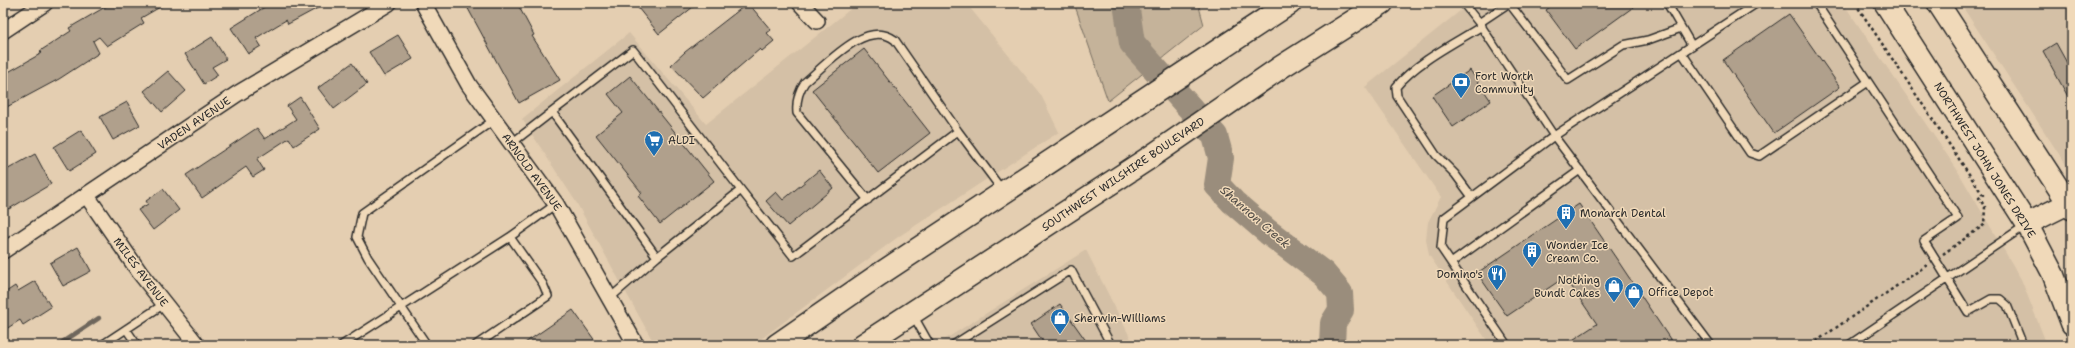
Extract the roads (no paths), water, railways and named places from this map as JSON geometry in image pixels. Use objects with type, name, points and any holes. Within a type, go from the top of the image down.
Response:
[{"type":"main road","points":[[777,345],[877,276],[1290,3]]},
{"type":"main road","name":"SOUTHWEST WILSHIRE BOULEVARD","points":[[864,345],[1149,158],[1281,67],[1382,3]]},
{"type":"main road","name":"NORTHWEST JOHN JONES DRIVE","points":[[1885,3],[2027,224],[2053,274],[2072,324]]},
{"type":"main road","points":[[1938,3],[2071,204],[2027,224]]},
{"type":"street","points":[[3,31],[46,3]]},
{"type":"street","name":"VADEN AVENUE","points":[[3,251],[237,94],[389,3]]},
{"type":"street","name":"ARNOLD AVENUE","points":[[423,3],[469,85],[556,204],[636,345]]},
{"type":"street","points":[[800,3],[817,21]]},
{"type":"street","name":"MILES AVENUE","points":[[87,196],[140,273],[197,345]]},
{"type":"lane","points":[[1463,3],[1481,25],[1554,136],[1711,345]]},
{"type":"lane","points":[[1472,197],[1455,174],[1436,155],[1397,96],[1396,87],[1403,78],[1481,25],[1509,3],[1568,80],[1623,45],[1648,40],[1681,28]]},
{"type":"lane","points":[[1667,3],[1692,46]]},
{"type":"lane","points":[[1508,345],[1441,248],[1444,218],[1554,136],[1757,3]]},
{"type":"lane","points":[[1816,3],[1958,218],[1924,241],[1968,312],[1991,299],[2000,299],[2007,305],[2023,345]]},
{"type":"lane","points":[[868,200],[797,113],[798,97],[805,82],[858,38],[878,33],[885,34],[895,40],[958,131],[1004,192]]},
{"type":"lane","points":[[512,143],[633,50],[793,256],[958,131]]},
{"type":"lane","points":[[1682,53],[1750,154],[1759,156],[1868,82]]},
{"type":"lane","points":[[552,112],[657,256]]},
{"type":"lane","points":[[427,345],[368,258],[357,237],[362,213],[494,120]]},
{"type":"lane","points":[[1451,263],[1580,170]]},
{"type":"lane","points":[[610,298],[657,256],[741,190]]},
{"type":"lane","points":[[342,345],[510,237],[556,204]]},
{"type":"lane","points":[[1849,345],[2027,224]]},
{"type":"lane","points":[[476,345],[548,296],[543,284],[510,237]]},
{"type":"lane","points":[[956,344],[1071,270],[1111,345]]},
{"type":"lane","points":[[102,345],[164,304]]},
{"type":"lane","points":[[912,313],[930,345]]},
{"type":"lane","points":[[126,329],[137,345]]},
{"type":"waterway","name":"Shannon Creek","points":[[1126,3],[1132,43],[1215,136],[1221,158],[1217,185],[1233,202],[1268,232],[1324,274],[1340,293],[1341,310],[1333,323],[1332,345]]},
{"type":"waterway","points":[[58,345],[99,318]]},
{"type":"place","name":"Fort Worth Community","points":[[1461,99]]},
{"type":"place","name":"ALDI","points":[[654,157]]},
{"type":"place","name":"Monarch Dental","points":[[1566,230]]},
{"type":"place","name":"Wonder Ice Cream Co.","points":[[1532,268]]},
{"type":"place","name":"Domino's","points":[[1497,291]]},
{"type":"place","name":"Nothing Bundt Cakes","points":[[1614,303]]},
{"type":"place","name":"Office Depot","points":[[1634,309]]},
{"type":"place","name":"Sherwin-Williams","points":[[1060,335]]}]
